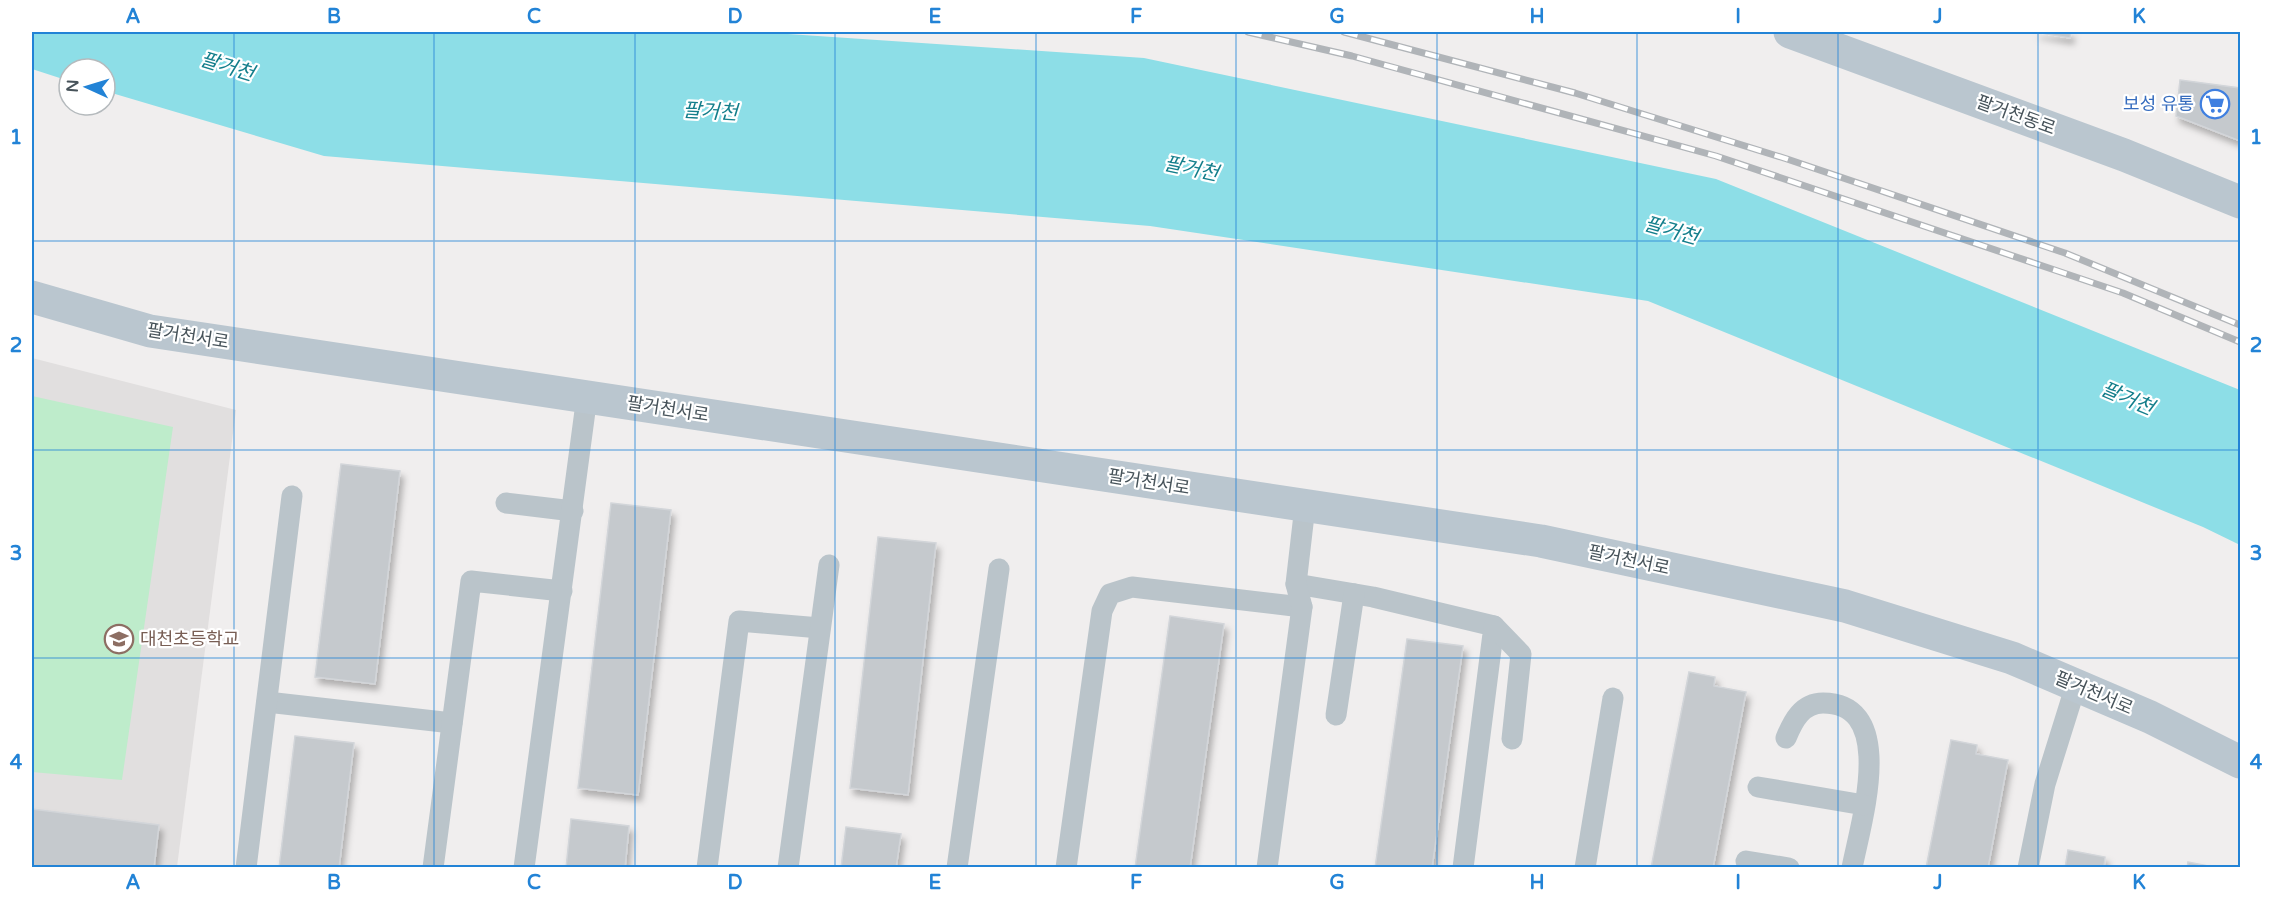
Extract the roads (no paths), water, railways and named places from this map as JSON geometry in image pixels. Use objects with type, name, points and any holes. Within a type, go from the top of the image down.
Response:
[{"type":"main road","name":"팔거천동로","points":[[1791,32],[2124,155],[2241,202]]},
{"type":"main road","name":"팔거천서로","points":[[32,297],[150,331],[1541,541],[1845,606],[2012,658],[2150,717],[2241,762]]},
{"type":"lane","points":[[524,867],[587,396]]},
{"type":"lane","points":[[246,867],[292,496]]},
{"type":"lane","points":[[506,502],[573,511]]},
{"type":"lane","points":[[1267,867],[1302,607],[1296,584],[1305,506]]},
{"type":"lane","points":[[788,867],[829,565]]},
{"type":"lane","points":[[957,867],[999,569]]},
{"type":"lane","points":[[433,867],[471,581],[562,591]]},
{"type":"lane","points":[[1296,584],[1354,594],[1494,626],[1521,654],[1512,739]]},
{"type":"lane","points":[[1066,867],[1102,611],[1110,594],[1132,587],[1302,607]]},
{"type":"lane","points":[[1336,715],[1354,594]]},
{"type":"lane","points":[[707,867],[739,621],[820,628]]},
{"type":"lane","points":[[1463,867],[1494,626]]},
{"type":"lane","points":[[2028,867],[2044,784],[2076,685]]},
{"type":"lane","points":[[1585,867],[1613,698]]},
{"type":"lane","points":[[267,702],[452,723]]},
{"type":"lane","points":[[1786,738],[1794,718],[1806,708],[1823,703],[1842,707],[1857,715],[1864,726],[1869,750],[1868,783],[1852,867]]},
{"type":"lane","points":[[1758,787],[1864,805]]},
{"type":"lane","points":[[1746,861],[1789,867]]},
{"type":"water","name":"팔거천","points":[[32,32],[759,32],[1144,58],[1716,179],[2240,390],[2240,545],[2203,527],[1648,301],[1150,226],[324,156],[117,95],[117,57],[57,57],[57,77],[32,69]]},
{"type":"railway","points":[[1248,32],[1352,56],[1716,156],[2123,293],[2240,342]]},
{"type":"railway","points":[[1344,32],[1575,93],[1787,159],[2065,253],[2240,325]]},
{"type":"place","name":"보성 유통","points":[[2215,104]]},
{"type":"place","name":"대천초등학교","points":[[119,639]]}]
